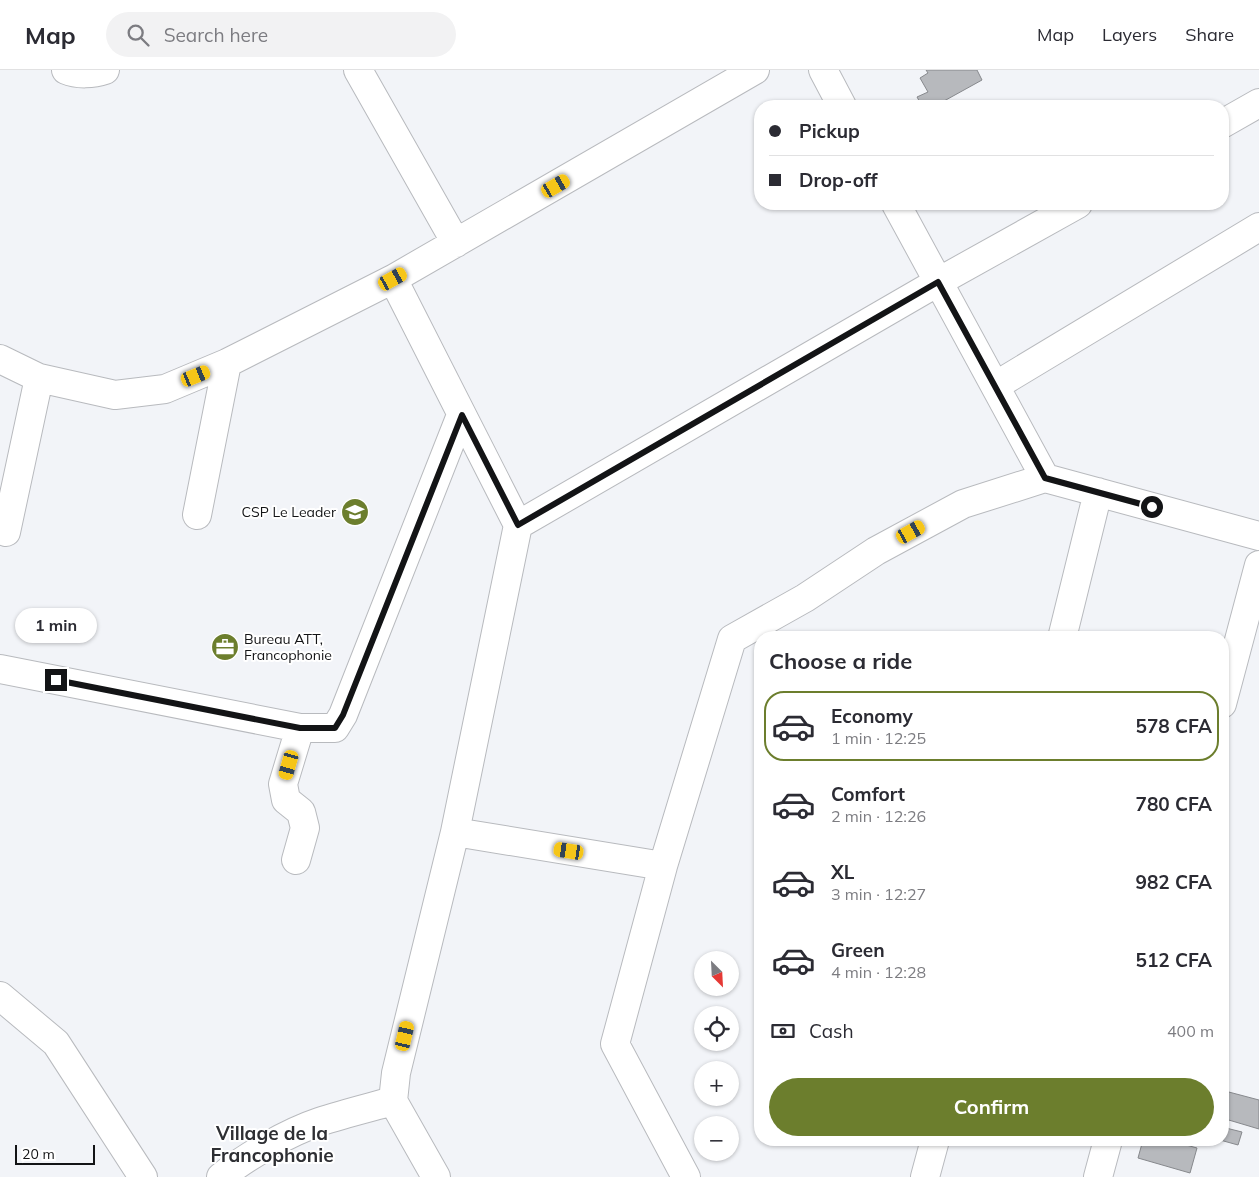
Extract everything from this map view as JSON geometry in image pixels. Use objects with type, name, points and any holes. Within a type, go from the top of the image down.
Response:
[{"type":"street","points":[[66,70],[73,73],[95,73],[104,70]]},
{"type":"street","points":[[358,70],[456,243]]},
{"type":"street","points":[[0,359],[39,378],[115,395],[165,389],[227,363],[393,279],[755,70]]},
{"type":"street","points":[[823,70],[839,100]]},
{"type":"street","points":[[1229,120],[1259,103]]},
{"type":"street","points":[[899,210],[1045,478]]},
{"type":"street","points":[[518,525],[938,282],[1067,210]]},
{"type":"street","points":[[995,386],[1259,227]]},
{"type":"street","points":[[393,279],[518,525],[455,832],[396,1073],[393,1101],[436,1177]]},
{"type":"street","points":[[198,515],[227,363]]},
{"type":"street","points":[[6,532],[39,378]]},
{"type":"street","points":[[0,669],[300,728],[335,728],[343,715],[462,415]]},
{"type":"street","points":[[686,1177],[615,1044],[663,866],[732,640],[805,598],[876,551],[963,504],[1045,478],[1259,536]]},
{"type":"street","points":[[1064,631],[1098,492]]},
{"type":"street","points":[[1229,678],[1259,565]]},
{"type":"street","points":[[296,860],[305,828],[301,812],[286,800],[284,784],[300,728]]},
{"type":"street","points":[[455,832],[663,866]]},
{"type":"street","points":[[0,996],[56,1043],[143,1177]]},
{"type":"street","points":[[221,1177],[232,1167],[272,1144],[317,1123],[393,1101]]},
{"type":"street","points":[[925,1177],[933,1146]]},
{"type":"street","points":[[1098,1177],[1106,1146]]},
{"type":"building","points":[[926,70],[977,70],[982,80],[946,100],[919,100],[917,97],[928,92],[920,78],[928,73]]},
{"type":"building","points":[[1229,1092],[1259,1100],[1259,1129],[1229,1120]]},
{"type":"building","points":[[1229,1129],[1242,1132],[1238,1145],[1229,1142]]},
{"type":"building","points":[[1141,1146],[1190,1146],[1197,1148],[1190,1173],[1138,1158]]},
{"type":"place","name":"CSP Le Leader","points":[[355,512]]},
{"type":"place","name":"Bureau ATT, Francophonie","points":[[225,647]]},
{"type":"district","name":"Village de la Francophonie","points":[[272,1144]]},
{"type":"route","points":[[56,680],[300,728],[335,728],[343,715],[462,415],[518,525],[938,282],[1045,478],[1152,507]]}]
